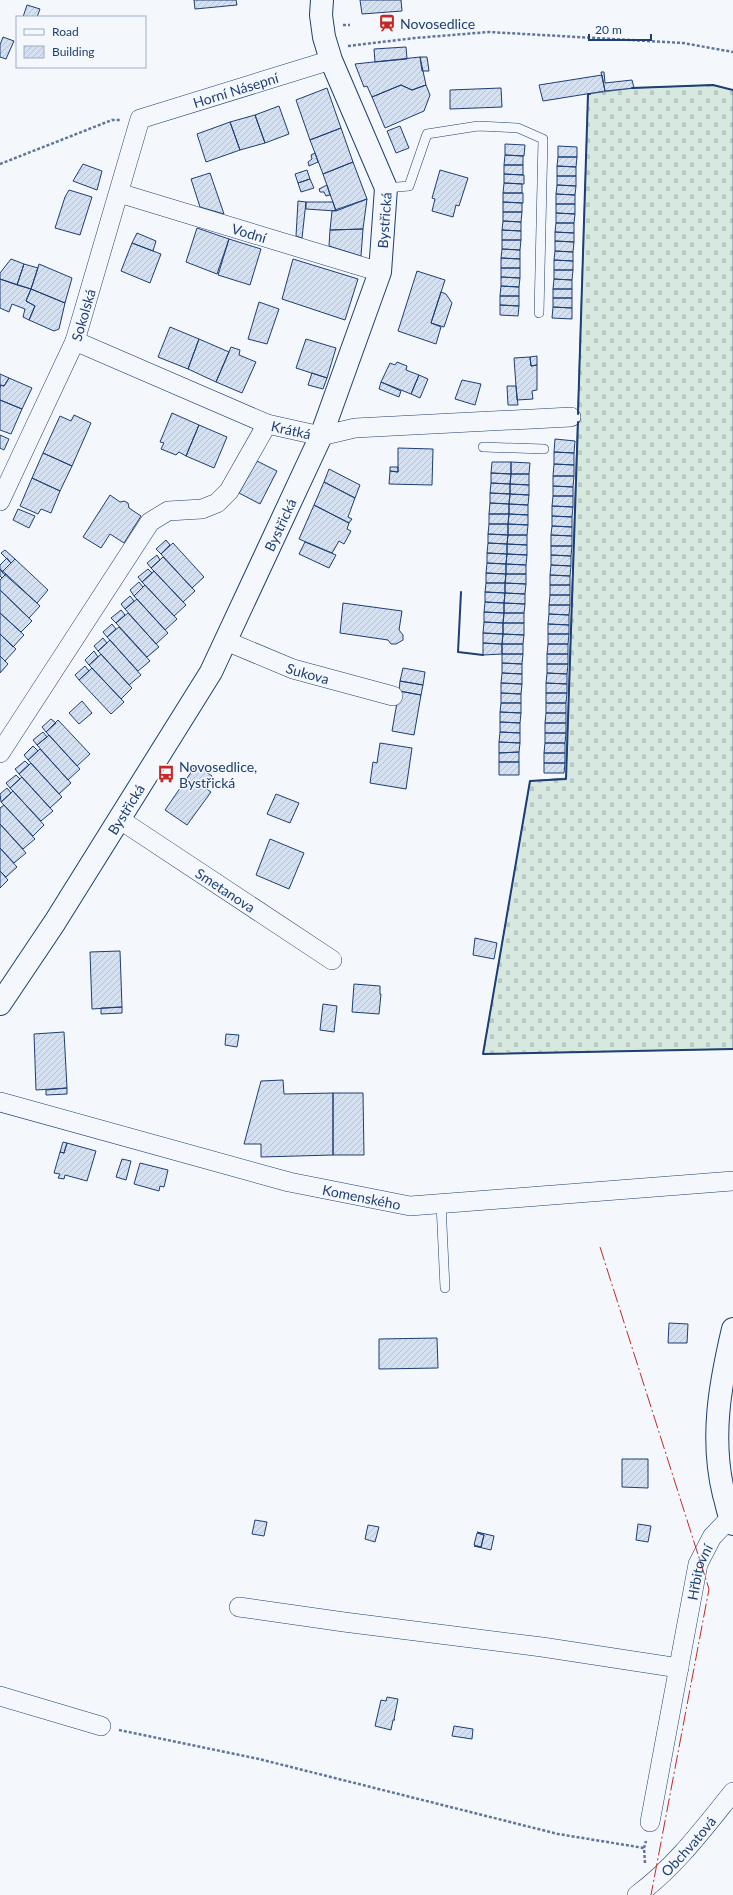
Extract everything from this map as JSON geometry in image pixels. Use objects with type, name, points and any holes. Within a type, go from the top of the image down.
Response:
[{"type":"street","name":"Bystřická","points":[[0,1004],[55,922],[211,672],[321,436],[380,272],[386,188],[324,37],[321,15],[322,0]]},
{"type":"street","name":"Horní Násepní","points":[[140,119],[330,54]]},
{"type":"street","name":"Sokolská","points":[[0,501],[76,341],[140,119]]},
{"type":"street","name":"Vodní","points":[[119,193],[380,272]]},
{"type":"street","name":"Krátká","points":[[76,341],[267,424],[321,436],[355,428],[571,417]]},
{"type":"street","points":[[0,753],[150,522],[168,511],[202,509],[217,503],[229,491],[267,424]]},
{"type":"street","name":"Sukova","points":[[226,641],[293,669],[393,696]]},
{"type":"street","name":"Smetanova","points":[[119,819],[332,960]]},
{"type":"street","name":"Komenského","points":[[0,1102],[289,1182],[410,1206],[733,1181]]},
{"type":"street","name":"Hřbitovní","points":[[650,1822],[698,1564],[712,1537],[732,1521],[720,1479],[716,1431],[719,1396],[733,1329]]},
{"type":"street","points":[[239,1607],[542,1647],[679,1668]]},
{"type":"street","points":[[0,1696],[101,1726]]},
{"type":"street","name":"Obchvatová","points":[[642,1891],[688,1847],[733,1792]]},
{"type":"lane","points":[[386,188],[409,186],[427,134],[478,126],[518,128],[543,139],[539,313]]},
{"type":"lane","points":[[483,447],[544,449]]},
{"type":"lane","points":[[441,1204],[445,1288]]},
{"type":"path","points":[[330,54],[415,38],[489,32],[683,43],[733,52]]},
{"type":"path","points":[[0,164],[112,120],[140,119]]},
{"type":"path","points":[[101,1726],[259,1759],[558,1834],[644,1848]]},
{"type":"path","points":[[642,1891],[644,1848],[650,1822]]},
{"type":"green space","points":[[713,85],[733,90],[733,1049],[483,1054],[530,781],[566,778],[588,94],[634,88]]},
{"type":"building","points":[[194,0],[236,0],[237,5],[195,9]]},
{"type":"building","points":[[360,0],[401,0],[402,11],[362,14]]},
{"type":"building","points":[[27,5],[40,9],[37,16],[23,16]]},
{"type":"building","points":[[3,37],[14,41],[6,59],[0,57],[0,45]]},
{"type":"building","points":[[406,47],[407,59],[375,62],[374,49]]},
{"type":"building","points":[[420,57],[426,85],[412,90],[401,85],[372,97],[367,86],[364,87],[355,64]]},
{"type":"building","points":[[420,57],[427,57],[429,71],[422,71]]},
{"type":"building","points":[[601,72],[604,72],[605,83],[632,80],[634,88],[605,91]]},
{"type":"building","points":[[602,75],[605,91],[543,101],[539,85]]},
{"type":"building","points":[[401,85],[412,90],[426,85],[430,95],[424,111],[385,128],[372,97]]},
{"type":"building","points":[[327,88],[341,128],[310,140],[296,100]]},
{"type":"building","points":[[501,88],[502,107],[450,109],[450,90]]},
{"type":"building","points":[[279,106],[289,134],[265,143],[255,115]]},
{"type":"building","points":[[255,115],[265,143],[240,150],[230,122]]},
{"type":"building","points":[[230,122],[240,150],[206,162],[197,134]]},
{"type":"building","points":[[400,126],[409,148],[396,153],[387,131]]},
{"type":"building","points":[[341,128],[353,162],[323,174],[310,140]]},
{"type":"building","points":[[505,144],[525,145],[524,156],[505,155]]},
{"type":"building","points":[[558,146],[577,147],[577,157],[558,157]]},
{"type":"building","points":[[315,153],[318,162],[309,166],[308,162],[312,159],[311,155]]},
{"type":"building","points":[[505,155],[523,156],[523,165],[504,165]]},
{"type":"building","points":[[558,157],[577,157],[576,167],[557,166]]},
{"type":"building","points":[[353,162],[367,199],[336,211],[323,174]]},
{"type":"building","points":[[83,164],[102,171],[97,190],[73,181]]},
{"type":"building","points":[[504,165],[523,165],[523,175],[504,174]]},
{"type":"building","points":[[557,166],[576,167],[576,176],[557,176]]},
{"type":"building","points":[[307,170],[310,179],[298,183],[295,174]]},
{"type":"building","points":[[440,170],[468,178],[459,206],[456,205],[453,217],[432,211],[435,199],[432,198]]},
{"type":"building","points":[[210,173],[224,214],[200,207],[191,179]]},
{"type":"building","points":[[504,174],[524,175],[524,184],[504,183]]},
{"type":"building","points":[[557,176],[576,176],[576,186],[557,185]]},
{"type":"building","points":[[310,179],[314,188],[301,192],[298,183]]},
{"type":"building","points":[[504,183],[522,184],[522,193],[503,193]]},
{"type":"building","points":[[327,185],[330,195],[326,196],[324,192],[320,192],[319,189]]},
{"type":"building","points":[[557,185],[576,186],[575,195],[556,194]]},
{"type":"building","points":[[69,190],[92,197],[80,235],[55,228],[65,197]]},
{"type":"building","points":[[503,193],[523,193],[523,203],[503,202]]},
{"type":"building","points":[[556,194],[575,195],[575,204],[556,204]]},
{"type":"building","points":[[367,199],[363,229],[330,230],[332,211]]},
{"type":"building","points":[[298,201],[306,202],[302,238],[296,236]]},
{"type":"building","points":[[306,202],[333,202],[336,211],[306,209]]},
{"type":"building","points":[[503,202],[522,203],[522,212],[503,212]]},
{"type":"building","points":[[556,204],[575,204],[575,214],[556,213]]},
{"type":"building","points":[[503,212],[522,212],[521,222],[503,221]]},
{"type":"building","points":[[556,213],[575,214],[574,223],[556,223]]},
{"type":"building","points":[[503,221],[521,222],[521,231],[502,230]]},
{"type":"building","points":[[556,223],[574,223],[574,233],[555,232]]},
{"type":"building","points":[[197,228],[229,239],[217,274],[186,262]]},
{"type":"building","points":[[363,229],[361,256],[329,246],[330,230]]},
{"type":"building","points":[[502,230],[521,231],[521,240],[502,240]]},
{"type":"building","points":[[555,232],[574,233],[574,242],[555,241]]},
{"type":"building","points":[[137,233],[156,241],[153,251],[132,243]]},
{"type":"building","points":[[229,239],[261,249],[250,285],[218,275]]},
{"type":"building","points":[[502,240],[521,240],[520,250],[502,249]]},
{"type":"building","points":[[555,241],[574,242],[573,252],[555,251]]},
{"type":"building","points":[[132,243],[161,254],[150,283],[121,271]]},
{"type":"building","points":[[502,249],[520,250],[520,259],[501,258]]},
{"type":"building","points":[[555,251],[573,252],[573,261],[554,260]]},
{"type":"building","points":[[501,258],[520,259],[520,268],[501,268]]},
{"type":"building","points":[[11,259],[24,264],[17,285],[0,279],[0,273]]},
{"type":"building","points":[[293,259],[358,279],[345,320],[282,299]]},
{"type":"building","points":[[554,260],[573,261],[573,270],[554,270]]},
{"type":"building","points":[[24,264],[38,268],[31,289],[17,285]]},
{"type":"building","points":[[39,264],[72,278],[65,303],[31,289]]},
{"type":"building","points":[[501,268],[520,268],[520,278],[501,277]]},
{"type":"building","points":[[554,270],[573,270],[572,280],[554,279]]},
{"type":"building","points":[[417,271],[445,280],[431,323],[441,327],[436,344],[398,331]]},
{"type":"building","points":[[501,277],[520,278],[519,287],[501,286]]},
{"type":"building","points":[[0,279],[31,289],[26,301],[35,306],[29,320],[23,317],[25,309],[12,304],[9,312],[0,308]]},
{"type":"building","points":[[554,279],[572,280],[572,289],[553,289]]},
{"type":"building","points":[[501,286],[519,287],[519,296],[500,296]]},
{"type":"building","points":[[31,289],[65,303],[59,329],[54,331],[29,320],[35,306],[26,301]]},
{"type":"building","points":[[553,289],[572,289],[572,298],[553,298]]},
{"type":"building","points":[[441,292],[446,294],[452,303],[444,327],[431,323]]},
{"type":"building","points":[[500,296],[519,296],[519,306],[500,305]]},
{"type":"building","points":[[553,298],[572,298],[572,308],[553,307]]},
{"type":"building","points":[[259,302],[279,309],[267,344],[248,339]]},
{"type":"building","points":[[500,305],[519,306],[518,316],[500,315]]},
{"type":"building","points":[[553,307],[572,308],[572,319],[552,318]]},
{"type":"building","points":[[170,327],[199,339],[188,369],[158,357]]},
{"type":"building","points":[[199,339],[229,352],[216,382],[188,369]]},
{"type":"building","points":[[306,339],[336,348],[327,378],[296,368]]},
{"type":"building","points":[[231,347],[240,350],[239,355],[256,362],[242,393],[216,382]]},
{"type":"building","points":[[537,356],[537,365],[531,366],[530,357]]},
{"type":"building","points":[[530,357],[531,366],[537,365],[537,390],[532,391],[533,399],[517,400],[514,358]]},
{"type":"building","points":[[397,362],[407,366],[406,370],[419,375],[411,394],[381,382],[390,363],[395,365]]},
{"type":"building","points":[[312,373],[327,378],[323,389],[308,385]]},
{"type":"building","points":[[0,374],[9,378],[4,386],[0,385]]},
{"type":"building","points":[[419,375],[428,379],[420,398],[411,394]]},
{"type":"building","points":[[9,378],[32,388],[22,409],[0,400],[1,385],[4,386]]},
{"type":"building","points":[[462,380],[481,384],[475,405],[455,399]]},
{"type":"building","points":[[381,382],[401,391],[399,397],[379,389]]},
{"type":"building","points":[[507,386],[516,386],[518,405],[508,405]]},
{"type":"building","points":[[0,400],[22,409],[11,434],[0,430]]},
{"type":"building","points":[[172,413],[199,425],[186,456],[179,452],[176,455],[161,449],[164,443],[160,442]]},
{"type":"building","points":[[74,415],[91,423],[72,466],[43,453],[60,416],[71,421]]},
{"type":"building","points":[[199,425],[227,437],[214,468],[186,456]]},
{"type":"building","points":[[0,435],[9,439],[4,450],[0,448]]},
{"type":"building","points":[[555,439],[575,441],[574,453],[554,452]]},
{"type":"building","points":[[398,448],[433,449],[432,485],[389,484],[390,471],[398,472]]},
{"type":"building","points":[[554,452],[574,453],[574,465],[554,464]]},
{"type":"building","points":[[43,453],[72,466],[60,491],[32,478]]},
{"type":"building","points":[[257,461],[277,471],[260,504],[239,493]]},
{"type":"building","points":[[492,462],[511,462],[511,474],[491,473]]},
{"type":"building","points":[[511,462],[530,463],[529,474],[511,474]]},
{"type":"building","points":[[554,464],[574,465],[574,476],[553,476]]},
{"type":"building","points":[[390,467],[398,467],[398,472],[390,471]]},
{"type":"building","points":[[329,469],[360,485],[355,498],[324,482]]},
{"type":"building","points":[[491,473],[511,474],[510,484],[491,483]]},
{"type":"building","points":[[511,474],[529,474],[529,485],[510,484]]},
{"type":"building","points":[[553,476],[574,476],[573,487],[553,486]]},
{"type":"building","points":[[32,478],[60,491],[51,513],[41,509],[38,514],[20,506]]},
{"type":"building","points":[[324,482],[355,498],[348,517],[352,519],[349,523],[314,505]]},
{"type":"building","points":[[491,483],[510,484],[510,494],[490,493]]},
{"type":"building","points":[[510,484],[529,485],[529,495],[510,494]]},
{"type":"building","points":[[553,486],[573,487],[573,496],[553,496]]},
{"type":"building","points":[[490,493],[510,494],[509,504],[490,503]]},
{"type":"building","points":[[510,494],[529,495],[528,505],[509,504]]},
{"type":"building","points":[[110,495],[120,502],[124,501],[128,503],[129,508],[141,516],[124,543],[110,534],[101,548],[83,537]]},
{"type":"building","points":[[553,496],[573,496],[573,507],[552,506]]},
{"type":"building","points":[[490,503],[509,504],[509,514],[489,514]]},
{"type":"building","points":[[509,504],[528,505],[528,515],[509,514]]},
{"type":"building","points":[[314,505],[349,523],[347,529],[351,531],[344,544],[339,541],[332,553],[299,539]]},
{"type":"building","points":[[552,506],[573,507],[572,517],[552,516]]},
{"type":"building","points":[[18,509],[35,516],[29,528],[13,520]]},
{"type":"building","points":[[489,514],[509,514],[508,524],[489,524]]},
{"type":"building","points":[[509,514],[528,515],[528,525],[508,524]]},
{"type":"building","points":[[552,516],[572,517],[572,527],[552,526]]},
{"type":"building","points":[[489,524],[508,524],[508,535],[488,534]]},
{"type":"building","points":[[508,524],[528,525],[527,535],[508,535]]},
{"type":"building","points":[[552,526],[572,527],[572,536],[551,535]]},
{"type":"building","points":[[488,534],[508,535],[507,544],[488,543]]},
{"type":"building","points":[[508,535],[527,535],[527,545],[507,544]]},
{"type":"building","points":[[551,535],[572,536],[572,546],[551,546]]},
{"type":"building","points":[[166,540],[170,545],[161,554],[156,549]]},
{"type":"building","points":[[305,542],[336,555],[329,568],[299,554]]},
{"type":"building","points":[[173,543],[204,577],[192,588],[161,554]]},
{"type":"building","points":[[488,543],[507,544],[507,554],[487,553]]},
{"type":"building","points":[[507,544],[527,545],[527,555],[507,554]]},
{"type":"building","points":[[551,546],[572,546],[571,556],[551,555]]},
{"type":"building","points":[[5,550],[15,559],[11,563],[1,553]]},
{"type":"building","points":[[487,553],[507,554],[506,564],[487,563]]},
{"type":"building","points":[[507,554],[527,555],[526,565],[506,564]]},
{"type":"building","points":[[157,555],[160,560],[151,568],[147,563]]},
{"type":"building","points":[[551,555],[571,556],[571,566],[551,565]]},
{"type":"building","points":[[163,557],[195,591],[183,602],[151,568]]},
{"type":"building","points":[[7,558],[11,563],[2,572],[0,565]]},
{"type":"building","points":[[15,559],[48,590],[37,603],[2,572]]},
{"type":"building","points":[[487,563],[506,564],[506,574],[486,573]]},
{"type":"building","points":[[506,564],[526,565],[526,574],[506,574]]},
{"type":"building","points":[[551,565],[571,566],[570,576],[550,575]]},
{"type":"building","points":[[0,569],[6,574],[2,578],[0,576]]},
{"type":"building","points":[[148,569],[152,573],[142,582],[138,577]]},
{"type":"building","points":[[154,571],[186,605],[174,616],[142,582]]},
{"type":"building","points":[[486,573],[506,574],[505,583],[486,583]]},
{"type":"building","points":[[6,574],[40,606],[29,618],[0,590],[0,580]]},
{"type":"building","points":[[506,574],[526,574],[526,584],[505,583]]},
{"type":"building","points":[[550,575],[570,576],[570,585],[550,585]]},
{"type":"building","points":[[139,582],[143,587],[134,596],[130,590]]},
{"type":"building","points":[[486,583],[505,583],[505,593],[485,592]]},
{"type":"building","points":[[505,583],[526,584],[525,594],[505,593]]},
{"type":"building","points":[[145,585],[177,619],[165,630],[134,596]]},
{"type":"building","points":[[550,585],[570,585],[570,595],[550,595]]},
{"type":"building","points":[[0,590],[32,621],[21,632],[0,613]]},
{"type":"building","points":[[485,592],[505,593],[504,603],[485,602]]},
{"type":"building","points":[[505,593],[525,594],[525,604],[504,603]]},
{"type":"building","points":[[550,595],[570,595],[570,605],[549,605]]},
{"type":"building","points":[[130,596],[134,601],[125,609],[121,604]]},
{"type":"building","points":[[137,599],[168,633],[156,644],[125,609]]},
{"type":"building","points":[[485,602],[504,603],[504,613],[484,612]]},
{"type":"building","points":[[343,603],[402,611],[399,630],[403,635],[403,640],[396,644],[391,644],[388,640],[340,633]]},
{"type":"building","points":[[504,603],[525,604],[524,613],[504,613]]},
{"type":"building","points":[[549,605],[570,605],[569,615],[549,614]]},
{"type":"building","points":[[121,610],[125,615],[116,623],[111,618]]},
{"type":"building","points":[[484,612],[504,613],[503,623],[484,622]]},
{"type":"building","points":[[0,613],[24,635],[13,647],[0,634]]},
{"type":"building","points":[[128,613],[159,647],[147,657],[116,623]]},
{"type":"building","points":[[504,613],[524,613],[524,623],[503,623]]},
{"type":"building","points":[[549,614],[569,615],[569,625],[548,624]]},
{"type":"building","points":[[484,622],[503,623],[503,634],[483,633]]},
{"type":"building","points":[[503,623],[524,623],[524,635],[503,634]]},
{"type":"building","points":[[112,624],[116,629],[107,637],[103,632]]},
{"type":"building","points":[[548,624],[569,625],[569,634],[548,634]]},
{"type":"building","points":[[119,627],[150,661],[138,671],[107,637]]},
{"type":"building","points":[[483,633],[503,634],[502,644],[483,643]]},
{"type":"building","points":[[0,634],[16,649],[5,661],[0,656]]},
{"type":"building","points":[[503,634],[524,635],[523,644],[502,644]]},
{"type":"building","points":[[548,634],[569,634],[568,644],[548,644]]},
{"type":"building","points":[[103,638],[107,643],[98,651],[94,646]]},
{"type":"building","points":[[110,640],[141,675],[129,685],[98,651]]},
{"type":"building","points":[[483,643],[502,644],[502,654],[483,655]]},
{"type":"building","points":[[502,644],[523,644],[523,654],[502,654]]},
{"type":"building","points":[[548,644],[568,644],[568,654],[547,654]]},
{"type":"building","points":[[94,651],[98,657],[89,665],[85,660]]},
{"type":"building","points":[[101,654],[132,688],[121,699],[89,665]]},
{"type":"building","points":[[502,654],[523,654],[522,664],[502,663]]},
{"type":"building","points":[[547,654],[568,654],[568,664],[547,664]]},
{"type":"building","points":[[0,656],[8,664],[0,673]]},
{"type":"building","points":[[502,663],[522,664],[522,674],[502,673]]},
{"type":"building","points":[[547,664],[568,664],[567,674],[547,673]]},
{"type":"building","points":[[85,666],[89,671],[79,680],[75,675]]},
{"type":"building","points":[[92,668],[124,702],[111,714],[79,680]]},
{"type":"building","points":[[403,668],[425,672],[423,685],[400,681]]},
{"type":"building","points":[[502,673],[522,674],[522,684],[501,683]]},
{"type":"building","points":[[547,673],[567,674],[567,684],[546,683]]},
{"type":"building","points":[[400,681],[423,685],[421,695],[399,691]]},
{"type":"building","points":[[501,683],[522,684],[521,694],[501,693]]},
{"type":"building","points":[[546,683],[567,684],[567,693],[546,693]]},
{"type":"building","points":[[399,691],[421,695],[414,735],[392,731]]},
{"type":"building","points":[[501,693],[521,694],[521,703],[501,703]]},
{"type":"building","points":[[546,693],[567,693],[566,703],[546,703]]},
{"type":"building","points":[[82,701],[92,713],[79,724],[69,713]]},
{"type":"building","points":[[501,703],[521,703],[521,713],[500,712]]},
{"type":"building","points":[[546,703],[566,703],[566,713],[546,713]]},
{"type":"building","points":[[500,712],[521,713],[520,723],[500,722]]},
{"type":"building","points":[[546,713],[566,713],[566,723],[545,723]]},
{"type":"building","points":[[51,719],[56,723],[46,732],[42,727]]},
{"type":"building","points":[[58,720],[90,754],[77,766],[46,732]]},
{"type":"building","points":[[500,722],[520,723],[520,733],[500,732]]},
{"type":"building","points":[[545,723],[566,723],[566,733],[545,733]]},
{"type":"building","points":[[43,732],[47,737],[37,745],[33,740]]},
{"type":"building","points":[[500,732],[520,733],[520,743],[499,742]]},
{"type":"building","points":[[545,733],[566,733],[565,743],[545,743]]},
{"type":"building","points":[[49,735],[80,769],[68,780],[37,745]]},
{"type":"building","points":[[499,742],[520,743],[519,752],[499,753]]},
{"type":"building","points":[[380,743],[412,748],[406,789],[370,783],[373,762],[377,763]]},
{"type":"building","points":[[545,743],[565,743],[565,753],[544,753]]},
{"type":"building","points":[[33,746],[38,751],[28,760],[24,755]]},
{"type":"building","points":[[40,749],[71,783],[59,794],[28,760]]},
{"type":"building","points":[[519,752],[519,762],[499,762],[499,753]]},
{"type":"building","points":[[544,753],[565,753],[565,763],[544,763]]},
{"type":"building","points":[[25,761],[29,765],[19,774],[15,769]]},
{"type":"building","points":[[499,762],[519,762],[519,775],[499,775]]},
{"type":"building","points":[[31,763],[62,797],[50,808],[19,774]]},
{"type":"building","points":[[544,763],[565,763],[564,773],[544,773]]},
{"type":"building","points":[[196,765],[212,776],[204,787],[211,792],[187,825],[165,810]]},
{"type":"building","points":[[16,775],[20,779],[10,788],[6,783]]},
{"type":"building","points":[[22,777],[53,811],[41,821],[10,788]]},
{"type":"building","points":[[7,788],[11,793],[1,802],[0,794]]},
{"type":"building","points":[[13,791],[44,825],[33,836],[1,802]]},
{"type":"building","points":[[276,794],[299,803],[290,823],[267,814]]},
{"type":"building","points":[[4,805],[35,839],[23,849],[0,824],[0,808]]},
{"type":"building","points":[[0,824],[26,853],[14,863],[0,848]]},
{"type":"building","points":[[270,839],[304,853],[289,889],[256,875]]},
{"type":"building","points":[[0,848],[17,867],[6,877],[0,871]]},
{"type":"building","points":[[0,871],[8,880],[0,888]]},
{"type":"building","points":[[475,938],[497,943],[494,959],[473,955]]},
{"type":"building","points":[[120,951],[122,1007],[92,1009],[90,952]]},
{"type":"building","points":[[354,984],[380,986],[381,994],[379,1014],[352,1012]]},
{"type":"building","points":[[323,1004],[337,1006],[334,1032],[320,1030]]},
{"type":"building","points":[[122,1007],[122,1013],[101,1014],[101,1008]]},
{"type":"building","points":[[64,1032],[67,1088],[36,1090],[34,1034]]},
{"type":"building","points":[[226,1034],[239,1035],[237,1047],[225,1045]]},
{"type":"building","points":[[283,1080],[284,1094],[333,1093],[333,1155],[261,1157],[261,1144],[244,1144],[261,1081]]},
{"type":"building","points":[[67,1088],[67,1094],[46,1095],[46,1090]]},
{"type":"building","points":[[333,1093],[363,1093],[364,1155],[333,1155]]},
{"type":"building","points":[[63,1142],[67,1143],[64,1153],[60,1152]]},
{"type":"building","points":[[67,1143],[96,1151],[87,1181],[65,1175],[64,1179],[58,1178],[60,1174],[54,1173],[60,1152],[64,1153]]},
{"type":"building","points":[[122,1159],[131,1161],[126,1180],[116,1177]]},
{"type":"building","points":[[140,1163],[168,1170],[164,1187],[160,1186],[159,1191],[134,1184]]},
{"type":"building","points":[[669,1323],[688,1324],[687,1343],[668,1343]]},
{"type":"building","points":[[437,1338],[438,1368],[379,1369],[379,1339]]},
{"type":"building","points":[[622,1459],[648,1459],[648,1488],[622,1487]]},
{"type":"building","points":[[255,1520],[267,1522],[264,1536],[252,1534]]},
{"type":"building","points":[[638,1524],[651,1526],[648,1542],[636,1540]]},
{"type":"building","points":[[368,1525],[379,1527],[375,1542],[365,1539]]},
{"type":"building","points":[[477,1532],[494,1536],[491,1550],[474,1546],[481,1547],[484,1535]]},
{"type":"building","points":[[477,1533],[484,1535],[481,1547],[474,1545]]},
{"type":"building","points":[[387,1697],[398,1699],[395,1720],[393,1720],[391,1730],[375,1726],[381,1700],[386,1701]]},
{"type":"building","points":[[454,1726],[473,1729],[472,1739],[452,1736]]},
{"type":"wall","points":[[632,88],[713,85],[733,90]]},
{"type":"wall","points":[[578,414],[588,94],[590,94]]},
{"type":"wall","points":[[578,422],[566,779],[530,781],[483,1054],[733,1049]]},
{"type":"wall","points":[[461,592],[458,652],[483,655]]},
{"type":"power","points":[[600,1247],[709,1589],[651,1895]]},
{"type":"place","name":"Novosedlice","points":[[387,23]]},
{"type":"place","name":"Novosedlice, Bystřická","points":[[166,774]]}]
